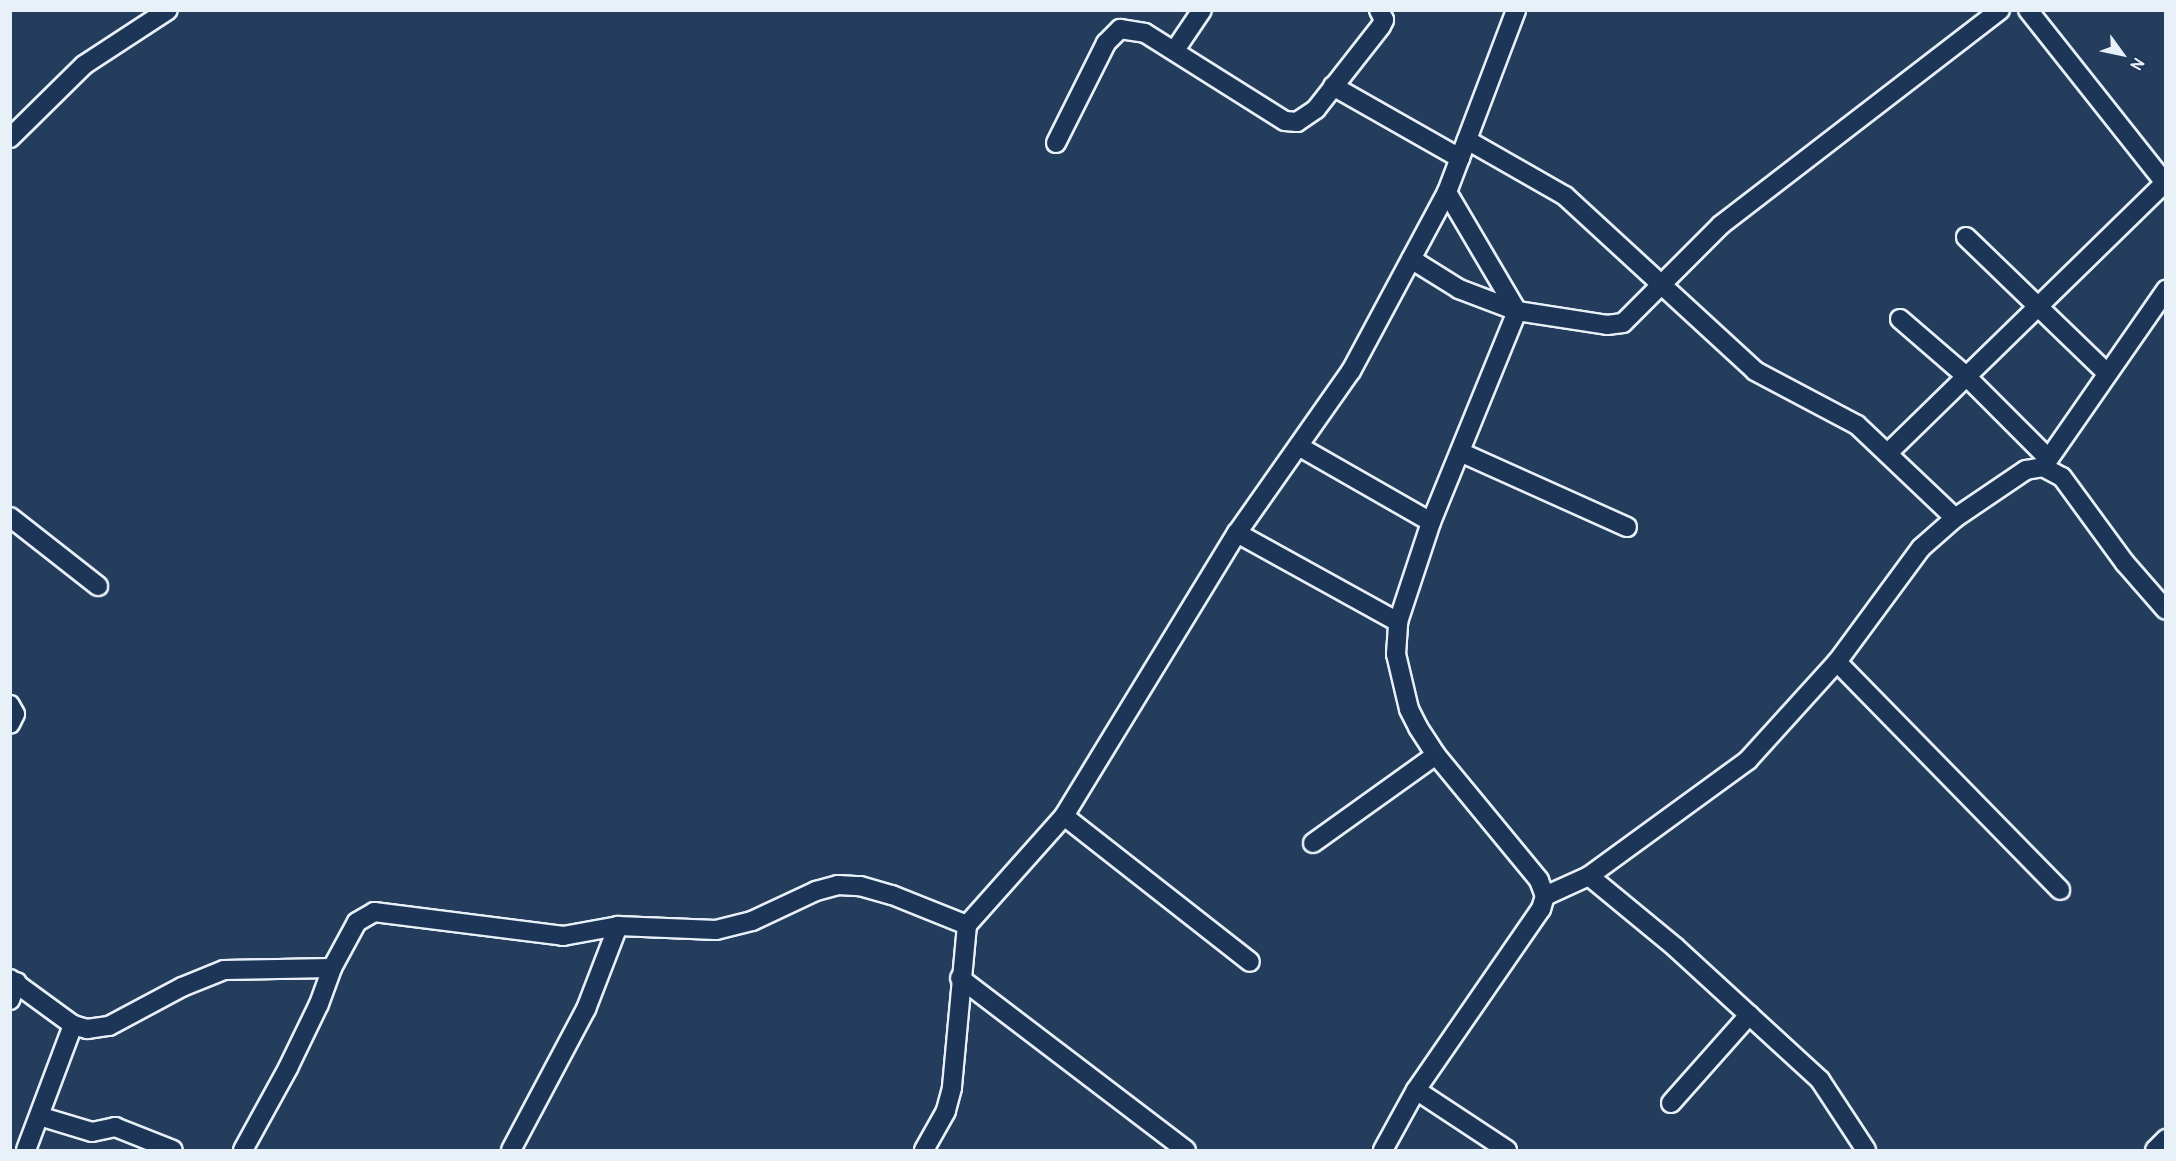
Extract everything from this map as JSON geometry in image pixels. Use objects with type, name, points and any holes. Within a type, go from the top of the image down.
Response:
[{"type":"street","points":[[10,138],[84,65],[168,10]]},
{"type":"street","points":[[1175,50],[1202,10]]},
{"type":"street","points":[[1056,143],[1106,43],[1120,29],[1146,33],[1285,121],[1297,122],[1310,116],[1381,26],[1384,20],[1379,10]]},
{"type":"street","points":[[924,1150],[946,1111],[952,1088],[960,978],[968,925],[1064,816],[1237,533],[1300,447],[1351,370],[1447,192],[1516,10]]},
{"type":"street","points":[[1411,259],[1459,289],[1517,311],[1615,324],[1631,316],[1721,225],[2000,10]]},
{"type":"street","points":[[1888,453],[2036,306],[2165,184],[2028,10]]},
{"type":"street","points":[[1333,86],[1460,158]]},
{"type":"street","points":[[1467,140],[1565,196],[1660,286],[1755,371],[1857,425],[1955,518]]},
{"type":"street","points":[[1447,192],[1517,311]]},
{"type":"street","points":[[1966,237],[2106,372]]},
{"type":"street","points":[[1545,896],[1588,876],[1748,760],[1837,663],[1921,548],[1955,518],[2026,470],[2045,462],[2106,372],[2166,290]]},
{"type":"street","points":[[1383,1150],[1416,1090],[1541,909],[1545,896],[1539,880],[1436,755],[1409,709],[1399,677],[1398,622],[1431,522],[1517,311]]},
{"type":"street","points":[[1900,319],[1966,376],[2045,462],[2062,477],[2125,563],[2166,610]]},
{"type":"street","points":[[1300,447],[1431,522]]},
{"type":"street","points":[[1460,452],[1627,527]]},
{"type":"street","points":[[10,517],[98,586]]},
{"type":"street","points":[[1237,533],[1398,622]]},
{"type":"street","points":[[1837,663],[2060,890]]},
{"type":"street","points":[[10,705],[15,714],[10,724]]},
{"type":"street","points":[[1313,843],[1436,755]]},
{"type":"street","points":[[1064,816],[1250,962]]},
{"type":"street","points":[[1588,876],[1749,1015],[1830,1092],[1866,1150]]},
{"type":"street","points":[[243,1150],[309,1026],[332,968],[357,922],[374,912],[563,936],[618,926],[716,930],[752,921],[838,885],[892,895],[968,925]]},
{"type":"street","points":[[516,1149],[586,1009],[618,926]]},
{"type":"street","points":[[10,1000],[14,980],[72,1025],[87,1029],[109,1026],[182,987],[224,970],[332,968]]},
{"type":"street","points":[[960,978],[1186,1150]]},
{"type":"street","points":[[1671,1103],[1749,1015]]},
{"type":"street","points":[[26,1150],[72,1025]]},
{"type":"street","points":[[1416,1090],[1507,1150]]},
{"type":"street","points":[[39,1116],[92,1132],[115,1127],[173,1150]]},
{"type":"street","points":[[2155,1150],[2166,1139]]}]
